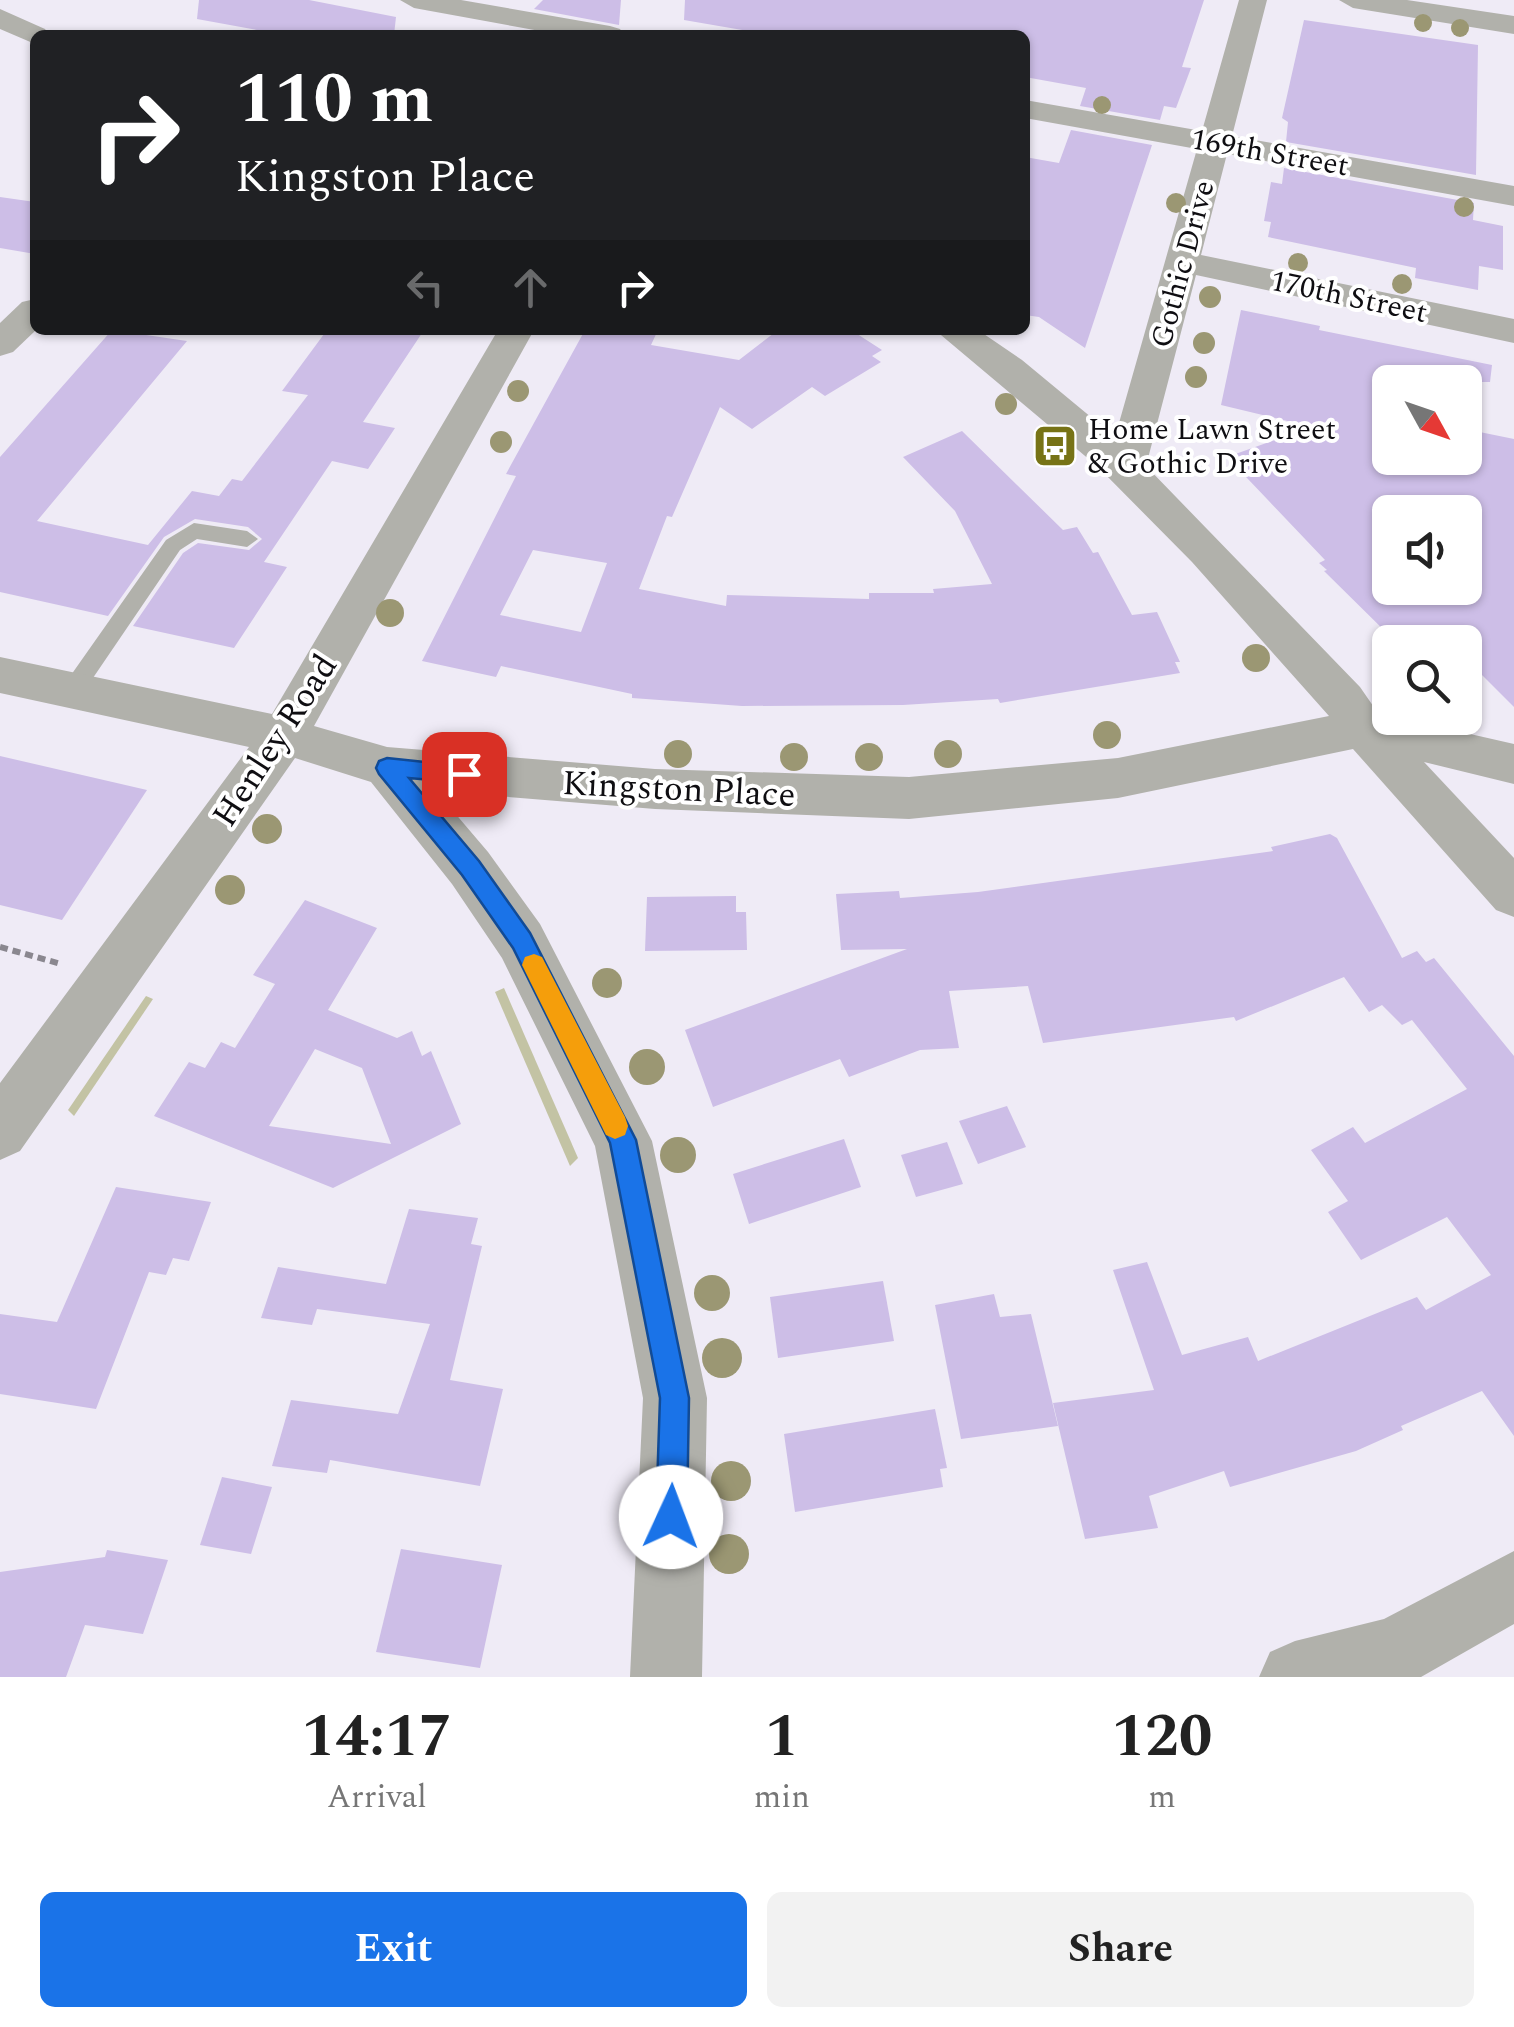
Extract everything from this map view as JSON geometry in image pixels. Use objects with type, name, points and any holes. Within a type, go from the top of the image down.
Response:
[{"type":"street","name":"Gothic Drive","points":[[1125,470],[1253,0]]},
{"type":"street","points":[[1353,0],[1514,25]]},
{"type":"street","points":[[418,6],[577,30]]},
{"type":"street","name":"169th Street","points":[[1030,110],[1514,196]]},
{"type":"street","name":"170th Street","points":[[1183,262],[1514,331]]},
{"type":"street","points":[[0,344],[30,315]]},
{"type":"street","name":"Henley Road","points":[[0,1130],[284,736],[513,335]]},
{"type":"street","points":[[961,335],[998,359],[1078,424],[1148,490],[1332,686],[1363,728],[1514,894]]},
{"type":"street","name":"Kingston Place","points":[[0,675],[284,736],[387,768],[655,790],[909,798],[1118,778],[1363,728]]},
{"type":"street","points":[[1363,728],[1514,764]]},
{"type":"street","points":[[387,768],[470,868],[522,941],[622,1140],[675,1398],[666,1677]]},
{"type":"street","points":[[1294,1677],[1395,1652],[1514,1586]]},
{"type":"lane","points":[[72,690],[174,545],[194,531],[246,539]]},
{"type":"path","points":[[0,947],[72,967]]},
{"type":"green space","points":[[504,988],[578,1158],[570,1166],[495,992]]},
{"type":"green space","points":[[146,996],[153,999],[74,1116],[68,1110]]},
{"type":"building","points":[[199,0],[309,0],[396,17],[395,30],[257,30],[197,19]]},
{"type":"building","points":[[543,0],[621,0],[619,25],[534,9]]},
{"type":"building","points":[[685,0],[1204,0],[1182,67],[1191,68],[1176,108],[1164,106],[1160,120],[1080,106],[1086,88],[1030,78],[1030,30],[742,30],[684,20]]},
{"type":"building","points":[[1304,20],[1478,45],[1476,175],[1286,142],[1288,122],[1282,118]]},
{"type":"building","points":[[1071,130],[1152,145],[1085,348],[1039,317],[1030,316],[1030,158],[1059,163]]},
{"type":"building","points":[[1284,168],[1474,203],[1473,220],[1503,226],[1503,270],[1479,266],[1478,290],[1415,278],[1416,268],[1268,237],[1271,222],[1264,221],[1271,182],[1282,184]]},
{"type":"building","points":[[0,197],[30,201],[30,253],[0,248]]},
{"type":"building","points":[[1241,310],[1492,365],[1490,382],[1482,382],[1482,365],[1372,365],[1372,475],[1482,475],[1482,432],[1514,439],[1514,707],[1482,675],[1482,625],[1379,625],[1324,571],[1327,570],[1319,563],[1325,560],[1227,457],[1312,427],[1221,405]]},
{"type":"building","points":[[108,335],[187,341],[37,521],[148,545],[192,491],[219,496],[232,479],[242,481],[308,395],[282,391],[323,335],[421,335],[363,422],[395,428],[368,469],[332,461],[264,562],[287,567],[234,648],[133,626],[183,553],[198,543],[249,550],[262,539],[248,527],[195,519],[164,537],[108,616],[0,592],[0,457]]},
{"type":"building","points":[[582,335],[656,335],[651,345],[739,360],[772,335],[859,335],[882,350],[872,356],[881,362],[825,396],[812,387],[752,429],[720,407],[672,517],[667,516],[639,589],[726,606],[727,595],[869,599],[869,593],[934,593],[933,589],[992,584],[955,511],[903,457],[962,431],[1063,530],[1077,527],[1093,553],[1098,552],[1132,615],[1157,612],[1180,662],[1175,662],[1180,673],[1000,703],[998,699],[903,705],[742,706],[632,698],[632,694],[501,666],[496,677],[422,661],[516,476],[506,474]],"holes":[[[533,550],[607,563],[581,632],[500,615]]]},
{"type":"building","points":[[0,756],[147,790],[62,920],[0,905]]},
{"type":"building","points":[[1330,834],[1337,838],[1402,958],[1417,951],[1426,962],[1434,958],[1514,1056],[1514,1436],[1482,1391],[1401,1426],[1403,1430],[1356,1451],[1230,1487],[1224,1471],[1149,1496],[1158,1528],[1085,1539],[1053,1403],[1154,1390],[1113,1270],[1147,1262],[1182,1355],[1248,1337],[1258,1361],[1417,1297],[1426,1310],[1491,1275],[1447,1217],[1361,1260],[1328,1212],[1348,1201],[1311,1150],[1353,1127],[1365,1143],[1467,1089],[1412,1020],[1402,1025],[1382,1005],[1369,1012],[1344,977],[1236,1021],[1234,1017],[1043,1043],[1028,986],[949,991],[959,1048],[920,1050],[849,1077],[840,1059],[713,1107],[685,1030],[907,949],[841,950],[836,894],[899,891],[900,898],[978,892],[1273,851],[1271,847]]},
{"type":"building","points":[[736,896],[736,912],[746,912],[747,950],[645,951],[647,897]]},
{"type":"building","points":[[305,900],[377,928],[328,1010],[397,1038],[412,1031],[422,1056],[431,1051],[461,1124],[333,1188],[154,1116],[189,1062],[205,1068],[221,1042],[235,1048],[275,984],[253,975]],"holes":[[[315,1049],[362,1068],[391,1144],[269,1126]]]},
{"type":"building","points":[[1007,1106],[1026,1147],[978,1164],[959,1121]]},
{"type":"building","points":[[844,1139],[861,1187],[749,1224],[733,1174]]},
{"type":"building","points":[[947,1142],[963,1184],[916,1197],[901,1155]]},
{"type":"building","points":[[116,1187],[211,1202],[189,1261],[173,1258],[166,1275],[149,1272],[96,1409],[0,1394],[0,1314],[57,1322]]},
{"type":"building","points":[[409,1209],[478,1218],[471,1244],[482,1246],[450,1380],[503,1389],[480,1486],[330,1460],[327,1473],[272,1466],[291,1400],[398,1414],[430,1324],[317,1309],[312,1325],[261,1318],[278,1267],[386,1284]]},
{"type":"building","points":[[883,1281],[894,1341],[778,1358],[770,1297]]},
{"type":"building","points":[[994,1294],[1000,1317],[1031,1314],[1058,1426],[961,1439],[935,1305]]},
{"type":"building","points":[[935,1409],[947,1468],[940,1469],[943,1487],[795,1512],[784,1434]]},
{"type":"building","points":[[222,1477],[272,1487],[251,1554],[200,1545]]},
{"type":"building","points":[[401,1549],[502,1565],[480,1668],[376,1652]]},
{"type":"building","points":[[107,1550],[168,1560],[143,1634],[85,1625],[66,1677],[0,1677],[0,1572],[105,1557]]},
{"type":"slow traffic","points":[[534,965],[615,1126]]},
{"type":"place","name":"Home Lawn Street & Gothic Drive","points":[[1055,446]]},
{"type":"route","points":[[464,774],[387,768],[470,868],[522,941],[622,1140],[675,1398],[671,1517]]}]
